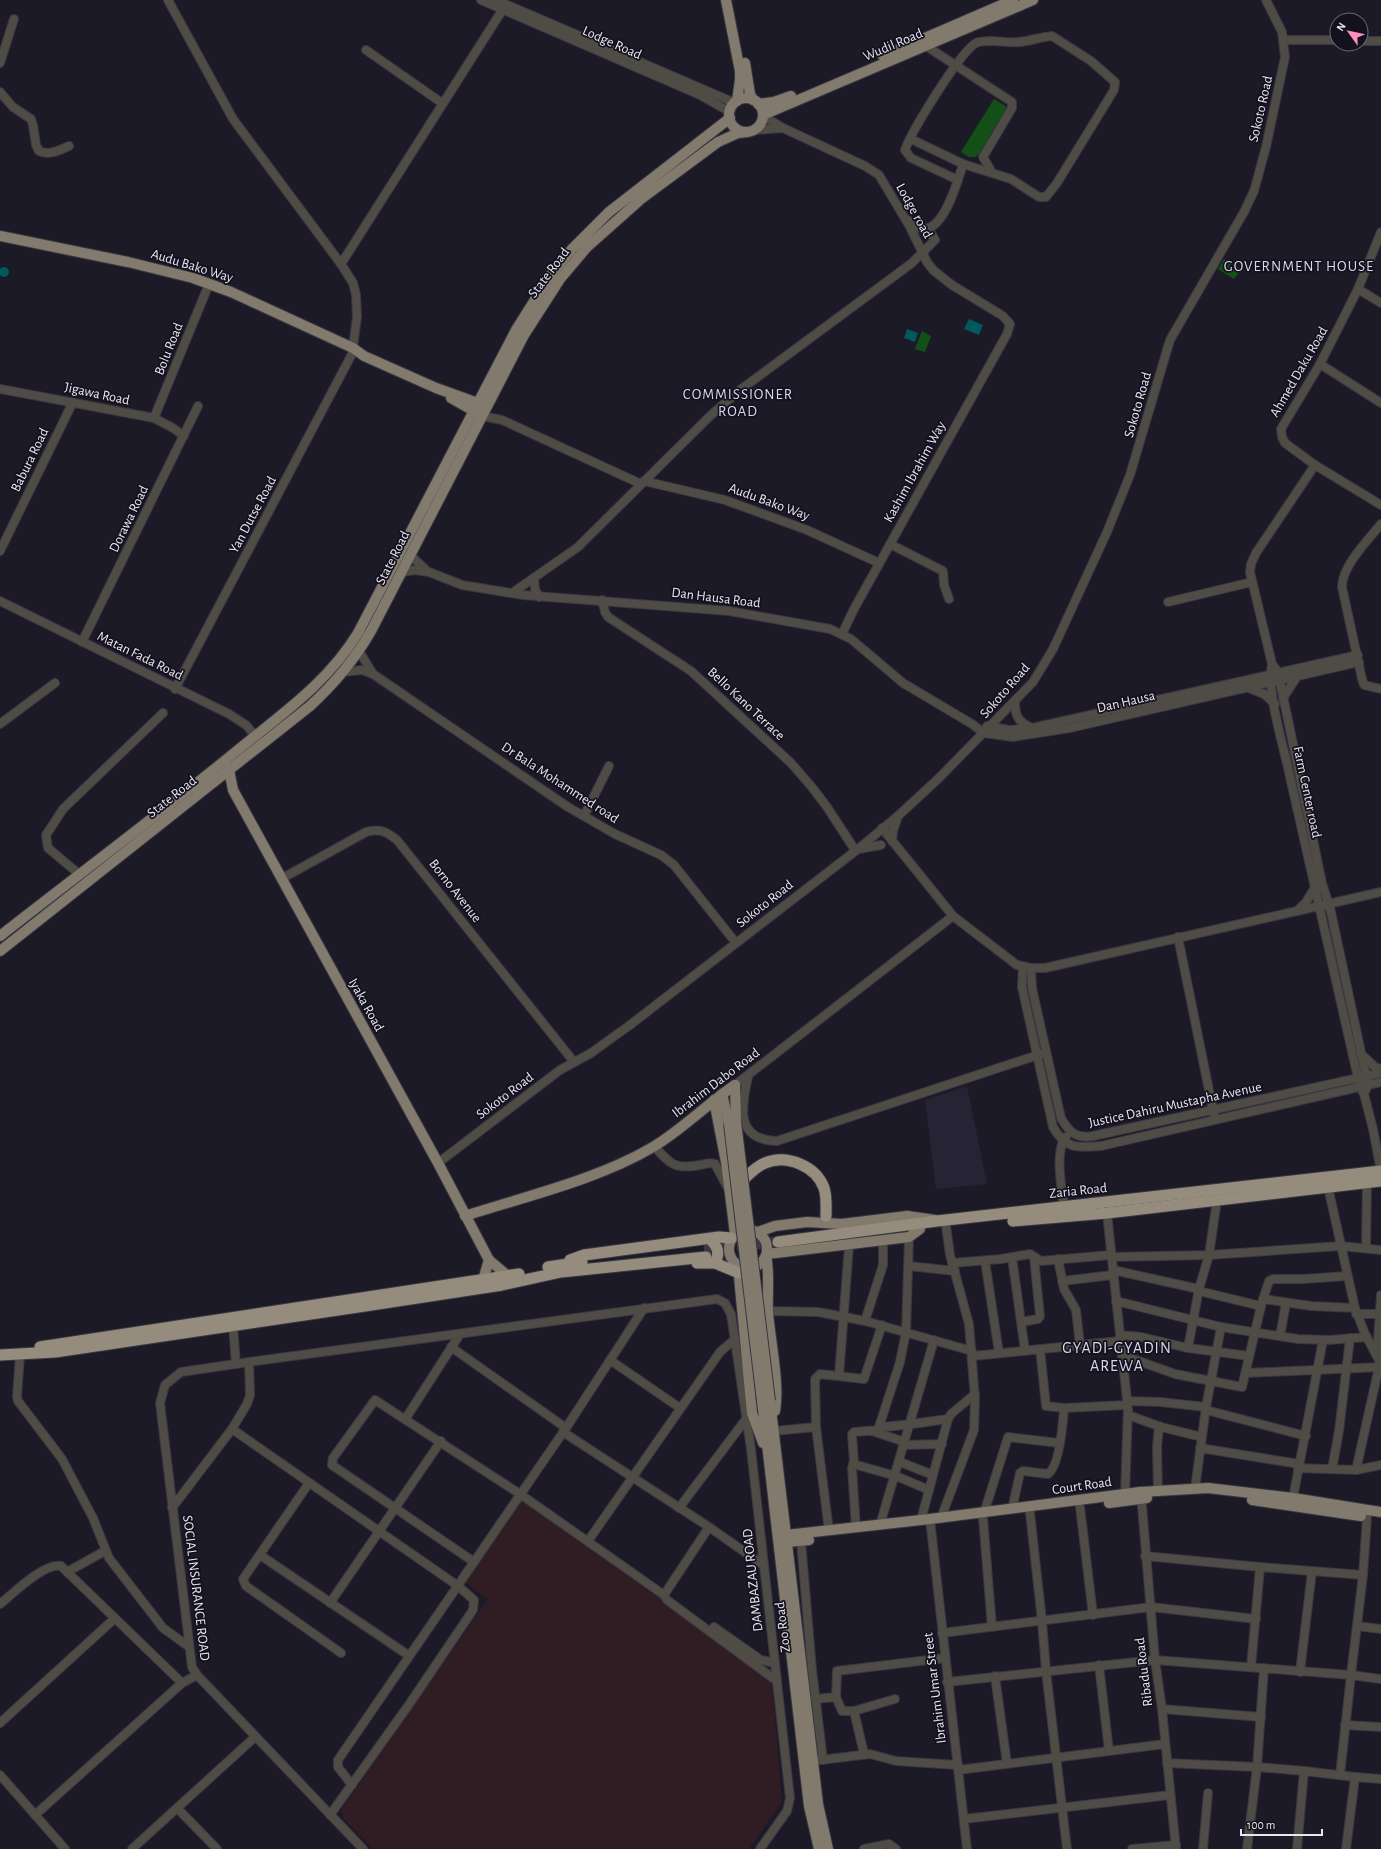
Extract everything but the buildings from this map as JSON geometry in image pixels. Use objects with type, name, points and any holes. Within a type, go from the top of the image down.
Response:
[{"type":"highway","points":[[743,1180],[765,1163],[782,1160],[796,1162],[815,1173],[824,1188],[826,1216]]},
{"type":"highway","name":"Zaria Road","points":[[1381,1171],[1064,1208],[942,1223],[920,1229],[778,1245],[818,1232],[942,1223],[1106,1213],[1381,1181]]},
{"type":"highway","points":[[0,1355],[55,1352],[502,1285],[562,1268],[584,1254],[733,1236]]},
{"type":"highway","points":[[0,1348],[37,1347],[562,1268],[708,1256],[718,1252],[716,1245],[710,1239]]},
{"type":"highway","points":[[708,1256],[738,1269]]},
{"type":"main road","points":[[726,0],[740,71],[740,80],[733,109],[734,126],[751,131],[762,122],[763,116],[750,94],[732,0]]},
{"type":"main road","name":"Wudil Road","points":[[763,116],[923,44],[1013,0]]},
{"type":"main road","name":"Wudil Road","points":[[756,102],[782,100],[1033,0]]},
{"type":"main road","points":[[733,109],[748,99],[756,102]]},
{"type":"main road","name":"State Road","points":[[0,950],[226,766],[262,744],[322,695],[343,672],[358,651],[402,572],[516,330],[543,286],[562,260],[609,212],[733,109]]},
{"type":"main road","name":"State Road","points":[[226,766],[256,735],[311,691],[348,650],[480,409],[534,317],[560,279],[587,246],[623,214],[708,148],[728,137],[751,131]]},
{"type":"main road","name":"Audu Bako Way","points":[[0,236],[141,265],[193,278],[231,292],[352,351]]},
{"type":"main road","name":"Audu Bako Way","points":[[0,242],[153,273],[207,289],[364,356],[480,409]]},
{"type":"main road","name":"Iyaka Road","points":[[226,766],[233,790],[438,1162],[489,1260]]},
{"type":"main road","points":[[216,774],[233,790]]},
{"type":"main road","name":"State Road","points":[[0,936],[79,874],[216,774]]},
{"type":"main road","points":[[735,1085],[732,1123],[766,1401]]},
{"type":"main road","name":"Ibrahim Dabo Road","points":[[465,1216],[604,1171],[654,1146],[735,1085]]},
{"type":"main road","points":[[718,1097],[732,1123],[743,1180],[766,1401]]},
{"type":"main road","points":[[718,1097],[721,1132],[730,1193],[733,1236]]},
{"type":"main road","points":[[768,1453],[752,1413],[738,1269],[729,1253],[728,1245],[733,1236],[744,1230],[758,1232],[775,1226],[806,1222],[842,1224],[907,1216],[942,1223]]},
{"type":"main road","points":[[738,1269],[757,1266],[766,1255],[910,1237],[920,1229]]},
{"type":"main road","points":[[758,1232],[767,1244],[768,1311],[776,1396],[774,1427]]},
{"type":"main road","points":[[483,1280],[489,1260],[508,1276]]},
{"type":"main road","name":"Zoo Road","points":[[766,1401],[774,1427],[794,1605],[807,1671],[818,1760],[818,1804],[828,1849]]},
{"type":"main road","name":"Zoo Road","points":[[766,1401],[768,1453],[809,1806],[819,1849]]},
{"type":"main road","name":"Court Road","points":[[787,1539],[801,1541],[941,1518],[1030,1513],[1080,1507],[1141,1496],[1158,1491],[1195,1489],[1214,1489],[1293,1498],[1381,1512]]},
{"type":"main road","name":"Court Road","points":[[787,1539],[829,1531],[880,1525],[984,1516],[1012,1509],[1125,1494],[1141,1496],[1210,1495],[1381,1519]]},
{"type":"street","points":[[168,0],[233,119],[341,264],[353,283],[356,295],[357,317],[352,351]]},
{"type":"street","name":"Lodge Road","points":[[481,0],[733,109]]},
{"type":"street","name":"Lodge Road","points":[[496,0],[733,109]]},
{"type":"street","name":"Sokoto Road","points":[[438,1162],[560,1070],[591,1053],[630,1025],[856,850],[899,815],[975,742],[1033,682],[1050,655],[1107,532],[1132,469],[1165,353],[1175,329],[1250,202],[1266,147],[1285,57],[1282,32],[1266,0]]},
{"type":"street","points":[[341,264],[503,9]]},
{"type":"street","points":[[0,63],[14,18]]},
{"type":"street","points":[[911,139],[963,164],[1011,179],[1040,197],[1046,197],[1049,195],[1114,90],[1115,82],[1091,61],[1052,36],[1017,43],[987,41],[976,43],[956,65],[911,139],[905,150],[908,156],[958,180]]},
{"type":"street","points":[[1284,40],[1329,40]]},
{"type":"street","points":[[1369,41],[1381,41]]},
{"type":"street","points":[[923,44],[1012,102],[1012,108],[983,157],[991,172]]},
{"type":"street","points":[[366,50],[442,103]]},
{"type":"street","points":[[0,92],[13,107],[31,119],[34,125],[36,145],[39,151],[51,152],[69,146]]},
{"type":"street","name":"Lodge road","points":[[763,116],[783,128],[873,170],[879,175],[927,262],[942,278],[1003,316],[1010,324]]},
{"type":"street","points":[[751,131],[783,128]]},
{"type":"street","points":[[904,218],[923,229],[938,224],[958,180],[963,164]]},
{"type":"street","points":[[512,594],[578,547],[710,416],[740,390],[912,263],[934,240],[928,228]]},
{"type":"street","name":"Ahmed Daku Road","points":[[1381,232],[1358,289],[1320,364],[1281,429],[1282,437],[1285,443],[1315,465],[1381,505]]},
{"type":"street","name":"Bolu Road","points":[[154,418],[207,289]]},
{"type":"street","points":[[1358,289],[1381,303]]},
{"type":"street","name":"Kashim Ibrahim Way","points":[[842,634],[879,563],[1007,334],[1010,324]]},
{"type":"street","name":"Yan Dutse Road","points":[[175,689],[352,351]]},
{"type":"street","points":[[1320,364],[1381,403]]},
{"type":"street","name":"Jigawa Road","points":[[0,388],[154,418],[173,428],[184,436]]},
{"type":"street","name":"Babura Road","points":[[0,551],[73,402]]},
{"type":"street","name":"Dorawa Road","points":[[82,642],[198,406]]},
{"type":"street","name":"Audu Bako Way","points":[[480,409],[642,482],[725,500],[807,530],[879,563]]},
{"type":"street","points":[[1315,465],[1256,553],[1251,564],[1252,582],[1276,682],[1283,698],[1322,883],[1328,902],[1361,1054],[1362,1091],[1373,1129],[1381,1171]]},
{"type":"street","points":[[1381,524],[1349,566],[1342,578],[1342,587],[1364,685],[1381,689]]},
{"type":"street","points":[[890,544],[943,571],[944,585],[949,599]]},
{"type":"street","name":"Dan Hausa Road","points":[[410,555],[429,572]]},
{"type":"street","name":"Dan Hausa Road","points":[[402,572],[415,570],[429,572],[462,585],[512,594],[729,611],[830,629],[842,634],[903,683],[972,724],[984,733]]},
{"type":"street","points":[[534,578],[535,589],[539,597]]},
{"type":"street","points":[[1168,602],[1252,582]]},
{"type":"street","name":"Bello Kano Terrace","points":[[602,600],[608,617],[691,671],[791,763],[827,807],[856,850]]},
{"type":"street","name":"Matan Fada Road","points":[[0,601],[239,720],[256,735],[262,744]]},
{"type":"street","points":[[358,651],[373,674]]},
{"type":"street","name":"Dan Hausa","points":[[984,733],[1007,737],[1070,728],[1343,667],[1359,659]]},
{"type":"street","name":"Dan Hausa","points":[[972,724],[1009,730],[1032,728],[1274,673],[1359,659]]},
{"type":"street","points":[[1343,667],[1355,672],[1362,679]]},
{"type":"street","points":[[343,672],[362,670],[373,674]]},
{"type":"street","name":"Dr Bala Mohammed road","points":[[373,674],[584,816],[615,834],[661,855],[674,865],[736,943]]},
{"type":"street","points":[[1283,698],[1296,678]]},
{"type":"street","name":"Farm Center road","points":[[1276,682],[1275,704],[1314,889],[1362,1077]]},
{"type":"street","points":[[0,724],[55,683]]},
{"type":"street","points":[[1248,688],[1264,694],[1275,704]]},
{"type":"street","points":[[1015,702],[1017,717],[1020,722],[1032,728]]},
{"type":"street","points":[[79,874],[48,848],[46,835],[50,827],[79,792],[163,713]]},
{"type":"street","points":[[975,742],[1007,737]]},
{"type":"street","points":[[584,816],[609,766]]},
{"type":"street","points":[[892,841],[893,831],[899,815]]},
{"type":"street","points":[[882,828],[953,916],[1017,965],[1027,968],[1045,968],[1328,902],[1381,892]]},
{"type":"street","name":"Borno Avenue","points":[[281,879],[366,832],[376,830],[386,832],[397,840],[574,1062]]},
{"type":"street","points":[[856,850],[881,845]]},
{"type":"street","points":[[1322,883],[1337,897],[1349,899]]},
{"type":"street","points":[[1296,910],[1306,902],[1314,889]]},
{"type":"street","name":"Ibrahim Dabo Road","points":[[735,1085],[748,1077],[953,916]]},
{"type":"street","points":[[1178,937],[1215,1120]]},
{"type":"street","points":[[1027,968],[1022,987],[1053,1128],[1063,1141],[1073,1146],[1101,1146],[1215,1120],[1362,1091],[1368,1085],[1381,1082]]},
{"type":"street","name":"Justice Dahiru Mustapha Avenue","points":[[1027,968],[1061,1118],[1070,1132],[1085,1138],[1381,1072]]},
{"type":"street","points":[[748,1077],[743,1098],[744,1122],[752,1134],[760,1139],[777,1141],[1046,1053]]},
{"type":"street","points":[[1361,1054],[1375,1067],[1381,1069]]},
{"type":"street","points":[[1362,1077],[1368,1085]]},
{"type":"street","points":[[1064,1208],[1060,1169],[1063,1141],[1070,1132]]},
{"type":"street","points":[[654,1146],[674,1166],[685,1167],[711,1163],[715,1164],[719,1169],[730,1193]]},
{"type":"street","points":[[1366,1248],[1368,1183]]},
{"type":"street","points":[[1328,1187],[1355,1311],[1380,1364]]},
{"type":"street","points":[[1188,1348],[1192,1320],[1209,1255],[1217,1200]]},
{"type":"street","points":[[1106,1213],[1128,1415],[1125,1494]]},
{"type":"street","points":[[941,1518],[974,1430],[975,1394],[969,1324],[942,1223]]},
{"type":"street","points":[[880,1427],[900,1362],[906,1332],[910,1237]]},
{"type":"street","points":[[864,1321],[883,1265],[883,1240]]},
{"type":"street","points":[[839,1376],[849,1245]]},
{"type":"street","points":[[909,1266],[954,1267],[1030,1254],[1041,1261],[1111,1256],[1209,1255],[1341,1246],[1381,1250]]},
{"type":"street","points":[[1012,1257],[1025,1351]]},
{"type":"street","points":[[1021,1322],[1038,1319],[1040,1316],[1034,1257]]},
{"type":"street","points":[[1058,1260],[1064,1289],[1076,1310],[1080,1345]]},
{"type":"street","points":[[985,1261],[999,1353]]},
{"type":"street","points":[[1062,1281],[1113,1273],[1262,1302],[1286,1303],[1381,1314]]},
{"type":"street","points":[[1122,1355],[1174,1374],[1212,1380],[1242,1387],[1262,1302],[1271,1279],[1347,1276]]},
{"type":"street","points":[[1356,1470],[1380,1364],[1381,1295]]},
{"type":"street","name":"DAMBAZAU ROAD","points":[[644,1308],[717,1299],[725,1303],[732,1314],[734,1339],[753,1462],[790,1804],[787,1811],[760,1849]]},
{"type":"street","points":[[1116,1301],[1221,1327],[1298,1339],[1323,1340],[1367,1337]]},
{"type":"street","points":[[1280,1336],[1286,1303]]},
{"type":"street","points":[[233,1326],[236,1364],[644,1308]]},
{"type":"street","points":[[352,1785],[338,1767],[338,1760],[564,1430],[644,1308]]},
{"type":"street","points":[[768,1311],[818,1312],[864,1321],[934,1340],[972,1353],[1025,1351],[1080,1345],[1120,1338],[1141,1337],[1188,1348],[1249,1356]]},
{"type":"street","points":[[829,1531],[816,1427],[816,1377],[820,1374],[864,1379],[882,1325]]},
{"type":"street","points":[[1195,1489],[1206,1408],[1221,1327]]},
{"type":"street","points":[[406,1418],[460,1334]]},
{"type":"street","points":[[1332,1469],[1350,1338]]},
{"type":"street","points":[[588,1541],[720,1352],[734,1339]]},
{"type":"street","points":[[880,1525],[896,1476],[934,1340]]},
{"type":"street","points":[[1293,1498],[1298,1466],[1306,1436],[1323,1340]]},
{"type":"street","points":[[451,1347],[564,1430],[763,1565]]},
{"type":"street","points":[[1040,1349],[1046,1406],[1064,1408],[1160,1402],[1206,1408],[1306,1436]]},
{"type":"street","points":[[20,1355],[17,1396],[18,1401],[62,1459],[93,1518],[105,1551],[156,1620],[169,1633],[188,1646]]},
{"type":"street","points":[[610,1360],[680,1408]]},
{"type":"street","points":[[172,1508],[232,1429],[245,1409],[250,1396],[249,1362]]},
{"type":"street","name":"SOCIAL INSURANCE ROAD","points":[[236,1364],[181,1372],[166,1385],[162,1392],[160,1404],[188,1646],[192,1667],[196,1675],[363,1849]]},
{"type":"street","points":[[1246,1373],[1346,1369],[1380,1364]]},
{"type":"street","points":[[927,1521],[929,1490],[948,1419],[951,1414],[975,1394]]},
{"type":"street","points":[[474,1562],[394,1509],[335,1467],[332,1462],[348,1435],[375,1400],[441,1441],[588,1541],[664,1595],[667,1600],[777,1681]]},
{"type":"street","points":[[1012,1509],[1020,1473],[1023,1471],[1050,1473],[1054,1467],[1060,1443],[1064,1408]]},
{"type":"street","points":[[1128,1415],[1159,1426],[1202,1437]]},
{"type":"street","points":[[679,1508],[746,1419]]},
{"type":"street","points":[[856,1528],[852,1468],[852,1433],[878,1430],[880,1427],[910,1425],[918,1422],[948,1419]]},
{"type":"street","points":[[1158,1491],[1157,1447],[1159,1426]]},
{"type":"street","points":[[774,1427],[816,1427]]},
{"type":"street","points":[[232,1429],[458,1586],[474,1600],[473,1610],[408,1706],[330,1815]]},
{"type":"street","points":[[871,1431],[905,1443],[942,1444]]},
{"type":"street","points":[[992,1627],[984,1516],[1008,1437],[1060,1443]]},
{"type":"street","points":[[330,1603],[441,1441]]},
{"type":"street","points":[[1200,1448],[1298,1466],[1356,1470],[1381,1465]]},
{"type":"street","points":[[900,1462],[933,1475]]},
{"type":"street","points":[[853,1464],[896,1476],[929,1490]]},
{"type":"street","points":[[309,1483],[260,1555],[244,1575],[244,1582],[341,1653]]},
{"type":"street","name":"Ribadu Road","points":[[1141,1496],[1155,1660],[1162,1709],[1176,1847]]},
{"type":"street","points":[[1080,1507],[1093,1614]]},
{"type":"street","points":[[1030,1513],[1046,1671],[1067,1849]]},
{"type":"street","points":[[1340,1775],[1363,1575],[1367,1517]]},
{"type":"street","name":"Ibrahim Umar Street","points":[[927,1521],[948,1682],[967,1849]]},
{"type":"street","points":[[664,1595],[709,1527]]},
{"type":"street","points":[[801,1541],[806,1603],[807,1671],[816,1698],[818,1760],[864,1754],[896,1761],[958,1768],[1008,1764],[1165,1744]]},
{"type":"street","points":[[67,1572],[105,1551]]},
{"type":"street","points":[[260,1555],[408,1656]]},
{"type":"street","points":[[1145,1556],[1363,1575]]},
{"type":"street","points":[[0,1604],[49,1567],[55,1565],[61,1566],[114,1619],[155,1655],[182,1683]]},
{"type":"street","points":[[1251,1667],[1260,1567]]},
{"type":"street","points":[[1300,1672],[1312,1571]]},
{"type":"street","points":[[664,1595],[670,1596],[761,1660],[775,1663]]},
{"type":"street","points":[[794,1605],[806,1603]]},
{"type":"street","points":[[942,1633],[1151,1607],[1256,1619]]},
{"type":"street","points":[[0,1723],[114,1619]]},
{"type":"street","points":[[1357,1626],[1381,1629]]},
{"type":"street","points":[[895,1699],[854,1711],[840,1710],[836,1697],[836,1673],[838,1670],[945,1658]]},
{"type":"street","points":[[948,1682],[1155,1660],[1351,1675],[1381,1679]]},
{"type":"street","points":[[1099,1665],[1109,1751]]},
{"type":"street","points":[[1247,1849],[1257,1767],[1264,1668]]},
{"type":"street","points":[[35,1814],[182,1683],[196,1675]]},
{"type":"street","points":[[995,1676],[1008,1764]]},
{"type":"street","points":[[816,1698],[836,1697]]},
{"type":"street","points":[[1162,1709],[1261,1717]]},
{"type":"street","points":[[854,1711],[864,1754]]},
{"type":"street","points":[[1345,1725],[1381,1727]]},
{"type":"street","points":[[132,1849],[255,1736]]},
{"type":"street","points":[[1167,1763],[1257,1767],[1381,1779]]},
{"type":"street","points":[[1297,1849],[1304,1771]]},
{"type":"street","points":[[0,1775],[66,1849]]},
{"type":"street","points":[[1346,1849],[1355,1777]]},
{"type":"street","points":[[1203,1849],[1208,1793]]},
{"type":"street","points":[[964,1819],[1170,1795]]},
{"type":"street","points":[[178,1808],[217,1849]]},
{"type":"street","points":[[864,1849],[889,1844],[896,1849]]},
{"type":"street","points":[[1132,1849],[1176,1847]]},
{"type":"shaded area","points":[[2,267],[6,267],[8,268],[8,276],[2,277],[-1,274],[-1,270]]},
{"type":"shaded area","points":[[969,319],[983,325],[979,335],[964,329]]},
{"type":"shaded area","points":[[907,329],[918,333],[915,342],[904,338]]},
{"type":"shaded area","points":[[967,1086],[987,1184],[936,1189],[925,1100]]},
{"type":"shaded area","points":[[520,1500],[762,1670],[772,1680],[782,1802],[749,1849],[373,1849],[344,1819],[341,1810],[488,1599],[464,1582]]},
{"type":"green space","points":[[994,99],[1007,107],[979,154],[975,157],[969,157],[961,152]]},
{"type":"green space","points":[[1224,259],[1241,269],[1234,279],[1218,269]]},
{"type":"green space","points":[[922,331],[931,336],[925,352],[915,349]]},
{"type":"tunnel","points":[[704,1249],[778,1242]]},
{"type":"district","name":"GOVERNMENT HOUSE","points":[[1299,266]]},
{"type":"district","name":"COMMISSIONER ROAD","points":[[738,402]]},
{"type":"district","name":"GYADI-GYADIN AREWA","points":[[1117,1357]]}]
